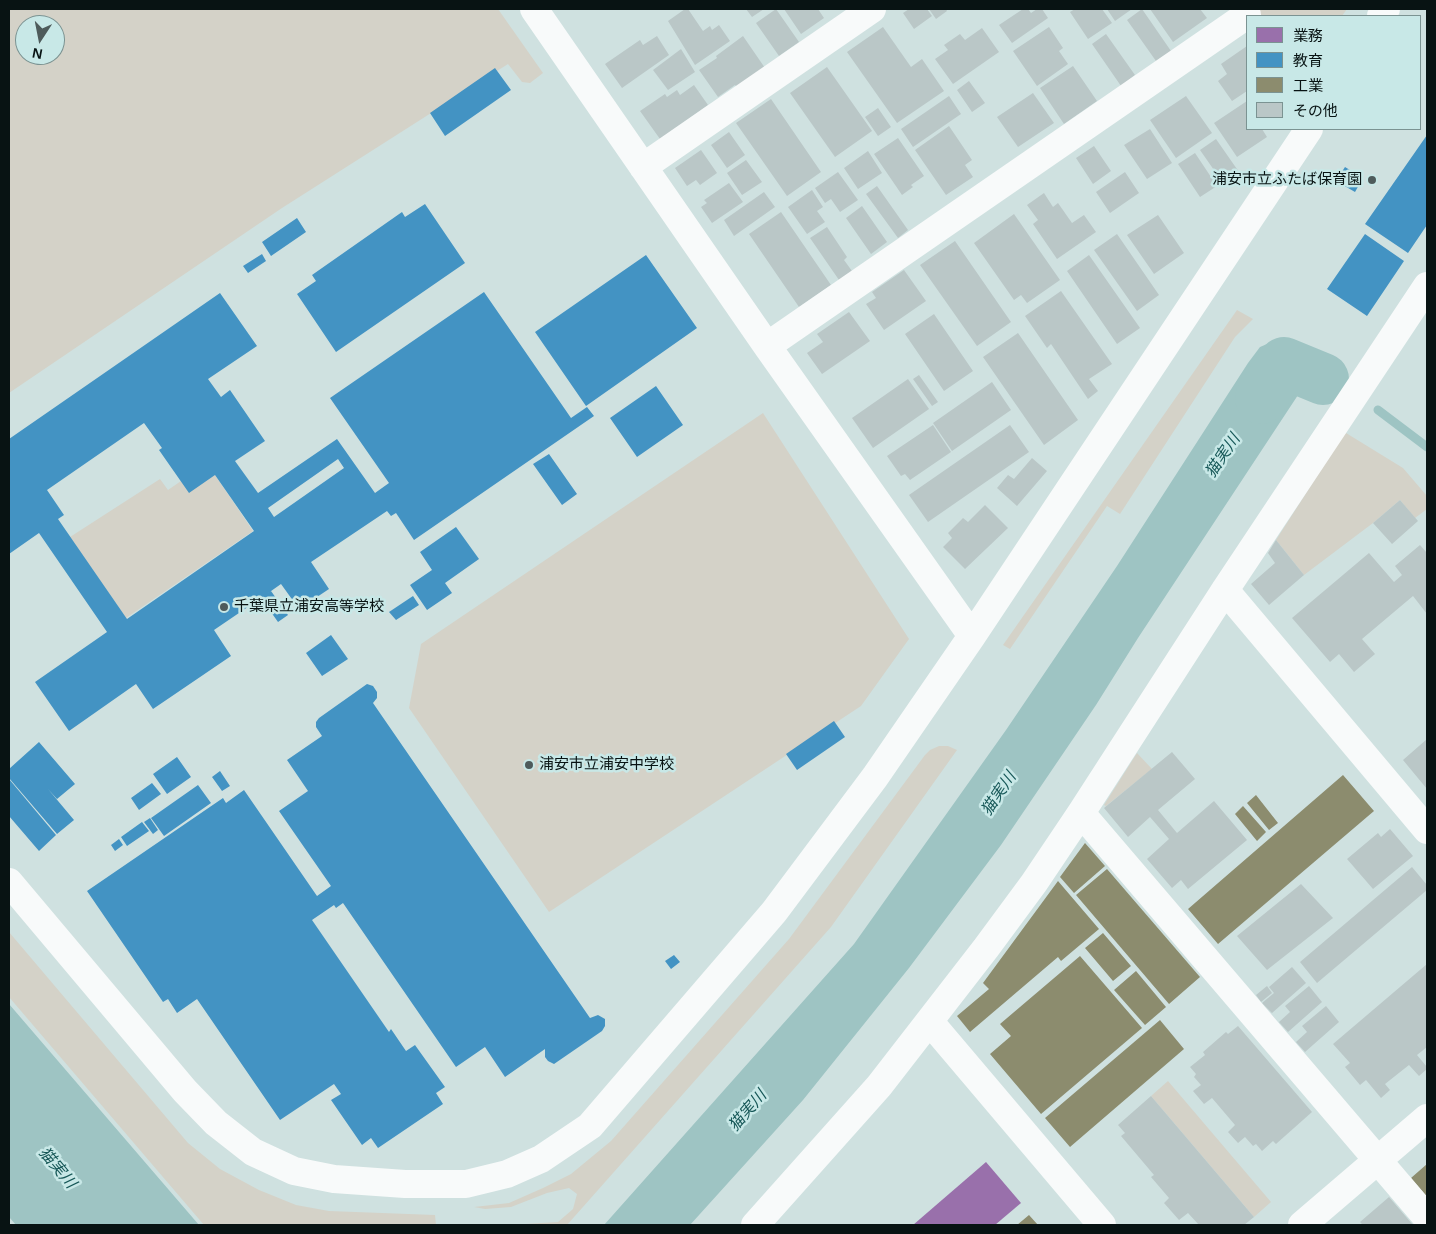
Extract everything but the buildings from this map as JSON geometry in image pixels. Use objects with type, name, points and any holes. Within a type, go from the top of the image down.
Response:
[{"type":"street","points":[[534,9],[767,346],[972,636]]},
{"type":"street","points":[[643,167],[872,9]]},
{"type":"street","points":[[767,346],[1246,13]]},
{"type":"street","points":[[9,882],[185,1091],[216,1123],[253,1152],[294,1171],[334,1179],[405,1184],[466,1184],[507,1174],[540,1159],[590,1126],[774,912],[875,777],[972,636],[1308,130]]},
{"type":"street","points":[[762,1223],[873,1093],[930,1022],[1034,883],[1225,590],[1427,286]]},
{"type":"street","points":[[1225,590],[1427,830]]},
{"type":"street","points":[[1081,813],[1427,1218]]},
{"type":"street","points":[[930,1022],[1102,1225]]},
{"type":"street","points":[[1302,1225],[1427,1118]]},
{"type":"shaded area","points":[[9,9],[498,9],[543,73],[530,83],[522,82],[508,64],[282,208],[9,393]]},
{"type":"shaded area","points":[[1257,9],[1347,9],[1343,15],[1261,15]]},
{"type":"shaded area","points":[[1237,310],[1253,319],[1235,337],[1120,514],[1107,506],[1010,649],[1003,645]]},
{"type":"shaded area","points":[[763,413],[909,639],[861,706],[549,912],[409,708],[421,644]]},
{"type":"shaded area","points":[[1346,433],[1403,468],[1427,496],[1427,509],[1415,518],[1400,500],[1373,523],[1304,575],[1276,540]]},
{"type":"shaded area","points":[[215,475],[253,531],[126,618],[70,537],[160,479],[168,490],[181,481]]},
{"type":"shaded area","points":[[939,746],[948,746],[957,750],[831,927],[567,1225],[509,1225],[558,1222],[573,1209],[577,1194],[569,1188],[547,1193],[511,1207],[485,1209],[474,1207],[509,1203],[543,1188],[571,1174],[611,1141],[789,939],[925,755],[930,750]]},
{"type":"shaded area","points":[[1137,753],[1152,769],[1106,806],[1104,805]]},
{"type":"shaded area","points":[[9,932],[188,1143],[220,1169],[259,1190],[296,1205],[329,1211],[435,1215],[436,1225],[204,1225],[9,997]]},
{"type":"shaded area","points":[[1168,1081],[1271,1202],[1254,1217],[1151,1096]]},
{"type":"water","points":[[1281,338],[1303,344],[1326,357],[1300,392],[1096,705],[1001,845],[909,968],[803,1100],[690,1225],[604,1225],[854,944],[1006,730],[1117,566],[1248,363],[1260,347]]},
{"type":"water","points":[[9,1004],[199,1225],[16,1225],[9,1217]]},
{"type":"waterway","name":"猫実川","points":[[1261,398],[1284,363],[1323,379]]},
{"type":"waterway","name":"猫実川","points":[[1378,410],[1427,447]]},
{"type":"place","name":"浦安市立ふたば保育園","points":[[1372,180]]},
{"type":"place","name":"千葉県立浦安高等学校","points":[[224,607]]},
{"type":"place","name":"浦安市立浦安中学校","points":[[529,765]]}]
